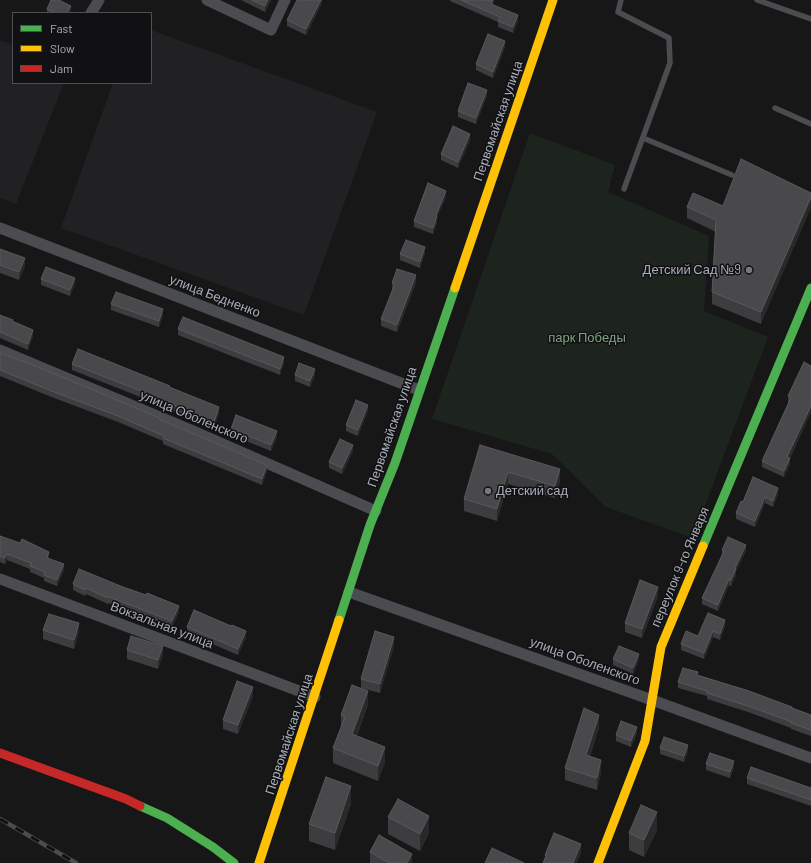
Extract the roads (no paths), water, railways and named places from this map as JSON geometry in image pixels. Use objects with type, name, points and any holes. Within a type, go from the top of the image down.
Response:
[{"type":"main road","name":"Первомайская улица","points":[[259,863],[376,511],[395,463],[553,0]]},
{"type":"main road","name":"переулок 9-го Января","points":[[598,863],[645,741],[661,647],[810,293]]},
{"type":"main road","points":[[0,753],[126,798],[160,814],[213,847],[234,863]]},
{"type":"street","points":[[92,12],[99,0]]},
{"type":"street","points":[[208,0],[271,30],[285,0]]},
{"type":"street","name":"улица Бедненко","points":[[0,228],[419,390]]},
{"type":"street","name":"улица Оболенского","points":[[0,350],[191,430],[376,511]]},
{"type":"street","name":"Вокзальная улица","points":[[0,579],[315,697]]},
{"type":"street","name":"улица Оболенского","points":[[349,592],[811,758]]},
{"type":"lane","points":[[620,0],[618,12],[669,38],[670,63],[624,189]]},
{"type":"lane","points":[[758,0],[811,19]]},
{"type":"lane","points":[[775,108],[811,124]]},
{"type":"lane","points":[[642,138],[732,175]]},
{"type":"railway","points":[[0,819],[76,863]]},
{"type":"place","name":"Детский Сад №9","points":[[749,270]]},
{"type":"place","name":"Детский сад","points":[[488,491]]},
{"type":"park label","name":"парк Победы","points":[[587,338]]}]
